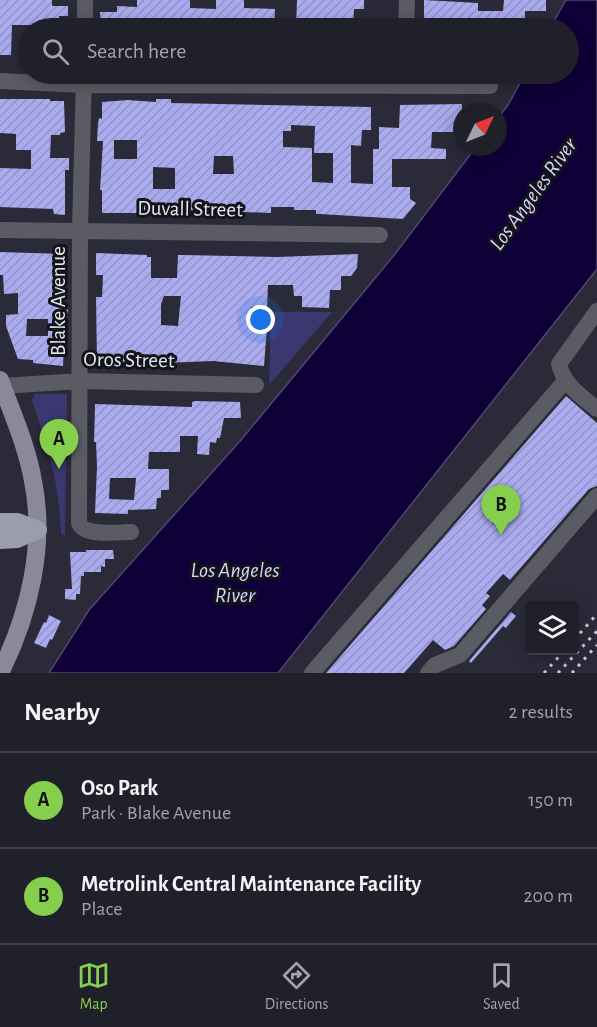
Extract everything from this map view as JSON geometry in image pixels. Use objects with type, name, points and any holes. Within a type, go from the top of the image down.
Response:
[{"type":"highway","points":[[0,522],[17,522],[38,530]]},
{"type":"highway","points":[[0,540],[17,539],[38,530]]},
{"type":"main road","points":[[0,673],[26,609],[38,530],[37,504],[28,457],[1,383]]},
{"type":"street","points":[[85,0],[85,18]]},
{"type":"street","points":[[406,0],[406,18]]},
{"type":"street","points":[[0,81],[18,81]]},
{"type":"street","name":"Blake Avenue","points":[[84,84],[78,492],[81,528],[87,532],[131,532]]},
{"type":"street","points":[[466,84],[490,86]]},
{"type":"street","name":"Duvall Street","points":[[0,230],[380,235]]},
{"type":"street","points":[[595,408],[561,374],[560,364],[597,311]]},
{"type":"street","points":[[312,673],[566,380]]},
{"type":"street","name":"Oros Street","points":[[1,383],[80,381],[256,385]]},
{"type":"street","points":[[428,673],[435,665],[460,655],[597,496]]},
{"type":"shaded area","points":[[271,312],[332,312],[269,385]]},
{"type":"shaded area","points":[[35,394],[67,394],[65,535],[61,535],[52,467],[32,401]]},
{"type":"water","name":"Los Angeles River","points":[[566,0],[597,0],[597,269],[278,673],[49,673],[89,610],[241,440],[395,254],[469,156],[507,156],[507,106],[520,84],[579,84],[579,18],[556,18]]},
{"type":"building","points":[[0,0],[52,0],[52,6],[68,6],[68,16],[18,18],[18,25],[12,25],[11,55],[0,55]]},
{"type":"building","points":[[137,0],[190,0],[190,8],[216,9],[216,0],[244,0],[244,8],[275,9],[275,18],[100,18],[100,12],[117,12],[117,6],[137,7]]},
{"type":"building","points":[[297,0],[364,0],[364,9],[354,9],[354,18],[296,18]]},
{"type":"building","points":[[424,0],[478,3],[478,11],[503,11],[504,0],[546,0],[546,11],[525,11],[525,18],[424,18]]},
{"type":"building","points":[[0,99],[64,101],[65,132],[60,135],[51,135],[50,158],[69,158],[69,170],[65,170],[65,215],[54,214],[53,209],[0,207],[0,168],[31,169],[31,150],[16,150],[16,134],[0,133]]},
{"type":"building","points":[[156,99],[171,99],[171,103],[371,107],[371,130],[362,130],[361,146],[351,145],[351,183],[373,184],[373,149],[379,149],[379,127],[399,128],[400,105],[453,104],[453,132],[432,132],[431,148],[446,149],[446,159],[392,159],[392,187],[410,187],[410,199],[416,203],[403,219],[316,214],[316,210],[294,210],[294,207],[271,207],[271,213],[168,209],[149,210],[149,213],[102,213],[102,190],[100,190],[103,141],[97,141],[99,118],[102,119],[102,102],[128,100],[156,102]],"holes":[[[291,125],[315,126],[314,153],[333,153],[333,183],[312,182],[312,148],[283,147],[283,131],[291,131]],[[114,140],[137,140],[137,159],[114,159]],[[214,156],[233,156],[234,174],[213,174]],[[153,167],[175,168],[175,189],[153,189]]]},
{"type":"building","points":[[0,252],[64,254],[63,309],[68,309],[68,318],[65,318],[65,323],[61,323],[61,345],[64,345],[63,366],[18,359],[6,326],[6,315],[18,314],[18,293],[4,294],[3,275],[0,275]],"holes":[[[27,319],[48,319],[48,336],[26,336]]]},
{"type":"building","points":[[96,253],[147,255],[151,257],[151,278],[177,278],[178,255],[277,257],[358,254],[357,268],[351,276],[341,276],[341,290],[330,290],[329,308],[302,307],[302,296],[294,296],[293,285],[268,285],[267,308],[251,307],[251,326],[267,327],[264,366],[213,361],[163,364],[97,363],[96,297],[102,297],[103,275],[96,275]],"holes":[[[164,296],[181,296],[178,326],[161,325],[161,304]]]},
{"type":"building","points":[[566,396],[597,423],[597,486],[589,489],[510,580],[503,574],[486,593],[490,596],[482,605],[486,609],[454,646],[445,650],[433,640],[404,673],[326,673]]},
{"type":"building","points":[[192,402],[240,402],[241,418],[224,418],[220,438],[217,438],[216,443],[210,442],[209,455],[197,454],[198,436],[180,436],[180,452],[149,452],[148,469],[169,469],[169,490],[161,490],[161,498],[157,498],[156,509],[128,510],[128,514],[95,513],[97,466],[96,442],[94,442],[95,404],[192,407]],"holes":[[[110,478],[136,478],[134,500],[109,499]]]},
{"type":"building","points":[[86,550],[113,550],[114,559],[105,559],[105,567],[101,566],[101,572],[84,572],[84,576],[81,576],[80,594],[76,594],[76,600],[65,599],[65,589],[72,589],[70,552],[86,552]]},
{"type":"building","points":[[511,612],[516,616],[506,628],[503,626],[471,663],[469,661]]},
{"type":"building","points":[[49,615],[61,621],[46,648],[34,643]]},
{"type":"railway","points":[[579,634],[597,614]]},
{"type":"railway","points":[[558,673],[597,631]]},
{"type":"railway","points":[[572,673],[597,645]]},
{"type":"railway","points":[[544,673],[560,655]]},
{"type":"place","name":"Oso Park","points":[[59,469]]},
{"type":"place","name":"Metrolink Central Maintenance Facility","points":[[501,535]]}]
